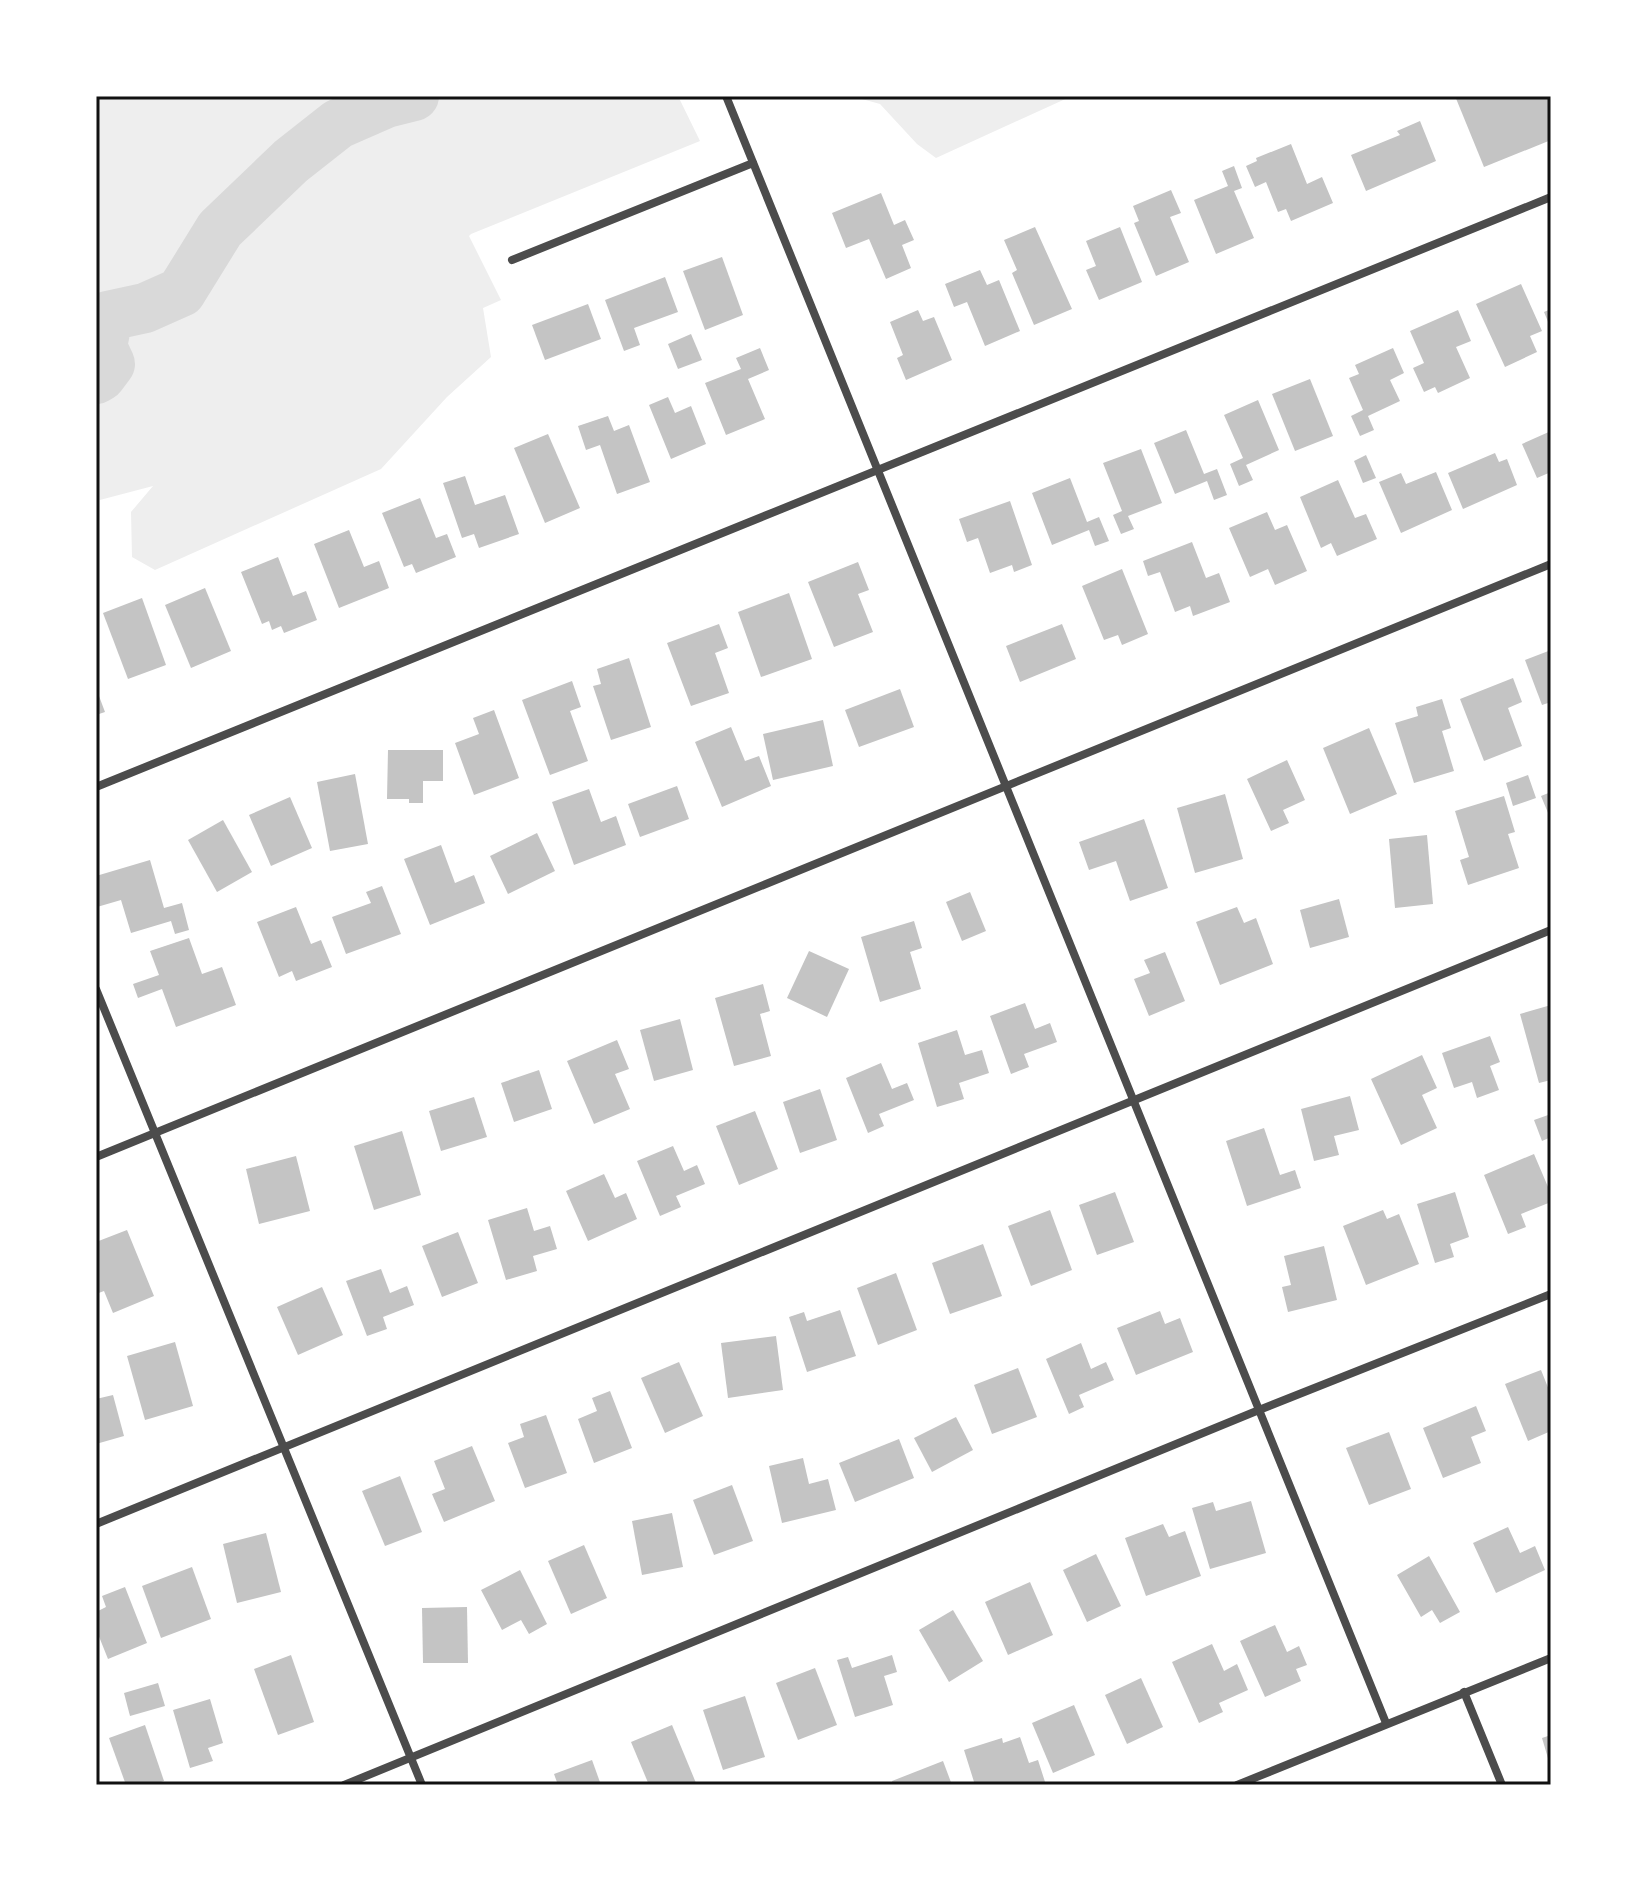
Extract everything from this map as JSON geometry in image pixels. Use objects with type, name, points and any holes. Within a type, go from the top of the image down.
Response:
[{"type":"street","points":[[726,96],[1386,1723]]},
{"type":"street","points":[[512,260],[753,163]]},
{"type":"street","points":[[96,787],[1551,197]]},
{"type":"street","points":[[96,1157],[1551,564]]},
{"type":"street","points":[[96,1524],[1551,930]]},
{"type":"street","points":[[96,989],[422,1785]]},
{"type":"street","points":[[344,1785],[1259,1410],[1551,1294]]},
{"type":"street","points":[[1237,1785],[1551,1658]]},
{"type":"street","points":[[1464,1692],[1502,1785]]},
{"type":"shaded area","points":[[96,96],[678,96],[700,141],[471,234],[469,236],[501,300],[483,308],[491,357],[447,397],[381,469],[155,570],[132,557],[131,512],[153,486],[96,501]]},
{"type":"shaded area","points":[[851,96],[1072,96],[936,158],[917,144],[880,104]]},
{"type":"building","points":[[1455,96],[1551,96],[1551,140],[1484,167]]},
{"type":"building","points":[[1420,121],[1436,161],[1366,191],[1351,155],[1400,135],[1397,131]]},
{"type":"building","points":[[1291,144],[1307,184],[1322,177],[1333,203],[1291,221],[1286,209],[1278,212],[1266,182],[1255,187],[1246,166],[1257,161],[1256,158]]},
{"type":"building","points":[[1234,166],[1242,188],[1234,191],[1254,238],[1216,254],[1194,200],[1228,186],[1222,171]]},
{"type":"building","points":[[1171,190],[1181,213],[1170,217],[1189,262],[1156,276],[1134,223],[1139,221],[1133,206]]},
{"type":"building","points":[[881,193],[894,225],[905,220],[914,240],[902,245],[911,268],[886,279],[869,239],[846,248],[832,213]]},
{"type":"building","points":[[1035,227],[1072,309],[1034,325],[1012,273],[1017,270],[1004,240]]},
{"type":"building","points":[[1120,227],[1142,282],[1099,300],[1086,270],[1096,266],[1086,241]]},
{"type":"building","points":[[722,257],[743,315],[705,330],[683,271]]},
{"type":"building","points":[[980,270],[987,285],[999,280],[1020,331],[985,346],[967,302],[954,307],[945,284]]},
{"type":"building","points":[[665,277],[678,312],[634,328],[640,345],[624,351],[605,300]]},
{"type":"building","points":[[1521,284],[1542,331],[1530,336],[1537,352],[1505,367],[1476,304]]},
{"type":"building","points":[[588,304],[601,339],[545,360],[532,325]]},
{"type":"building","points":[[1551,309],[1551,329],[1544,312]]},
{"type":"building","points":[[918,310],[923,321],[934,317],[952,360],[906,380],[897,358],[903,355],[890,322]]},
{"type":"building","points":[[1458,310],[1471,341],[1456,347],[1470,378],[1438,393],[1435,387],[1424,392],[1413,368],[1424,363],[1410,331]]},
{"type":"building","points":[[691,334],[702,360],[678,369],[668,344]]},
{"type":"building","points":[[760,348],[769,370],[748,379],[765,419],[726,435],[705,383],[741,369],[736,358]]},
{"type":"building","points":[[1393,348],[1404,373],[1390,380],[1400,401],[1368,416],[1374,430],[1360,436],[1351,416],[1363,410],[1349,378],[1359,374],[1355,365]]},
{"type":"building","points":[[1310,379],[1333,436],[1295,451],[1272,394]]},
{"type":"building","points":[[668,397],[675,413],[691,406],[706,444],[671,459],[649,405]]},
{"type":"building","points":[[1258,400],[1279,450],[1246,465],[1253,480],[1239,486],[1230,464],[1243,458],[1224,415]]},
{"type":"building","points":[[608,416],[614,431],[629,425],[650,482],[617,494],[600,445],[586,450],[578,426]]},
{"type":"building","points":[[1186,430],[1204,474],[1217,469],[1227,495],[1214,500],[1207,481],[1175,494],[1154,443]]},
{"type":"building","points":[[1551,431],[1551,472],[1537,478],[1522,444]]},
{"type":"building","points":[[548,434],[580,508],[545,523],[514,448]]},
{"type":"building","points":[[1141,449],[1162,503],[1128,516],[1134,529],[1121,534],[1113,515],[1122,511],[1103,463]]},
{"type":"building","points":[[1495,453],[1499,462],[1507,459],[1517,485],[1463,509],[1448,473]]},
{"type":"building","points":[[1366,455],[1376,478],[1363,483],[1354,461]]},
{"type":"building","points":[[1436,472],[1452,510],[1401,533],[1379,482],[1401,473],[1406,484]]},
{"type":"building","points":[[465,476],[475,505],[505,495],[519,534],[479,548],[474,534],[462,538],[443,483]]},
{"type":"building","points":[[1070,478],[1087,522],[1099,517],[1109,541],[1095,546],[1089,530],[1052,545],[1032,493]]},
{"type":"building","points":[[1338,480],[1355,518],[1366,514],[1377,539],[1337,556],[1331,543],[1321,548],[1300,497]]},
{"type":"building","points":[[420,498],[436,538],[447,534],[456,557],[416,573],[412,564],[404,567],[382,513]]},
{"type":"building","points":[[1010,501],[1032,565],[1014,572],[1012,565],[990,573],[978,538],[967,542],[959,519]]},
{"type":"building","points":[[1267,512],[1275,530],[1287,525],[1307,571],[1275,585],[1268,569],[1250,577],[1229,528]]},
{"type":"building","points":[[349,530],[364,567],[379,561],[389,588],[339,608],[314,544]]},
{"type":"building","points":[[1192,542],[1206,578],[1219,573],[1230,602],[1193,616],[1190,606],[1175,612],[1160,572],[1148,576],[1143,561]]},
{"type":"building","points":[[278,557],[293,596],[306,591],[317,620],[284,633],[281,626],[272,630],[269,621],[262,624],[241,572]]},
{"type":"building","points":[[858,562],[869,590],[858,594],[873,632],[834,647],[808,582]]},
{"type":"building","points":[[1122,569],[1148,634],[1122,645],[1118,635],[1104,640],[1082,586]]},
{"type":"building","points":[[205,588],[231,651],[191,668],[165,605]]},
{"type":"building","points":[[789,593],[812,659],[761,677],[738,612]]},
{"type":"building","points":[[142,598],[166,665],[128,679],[103,613]]},
{"type":"building","points":[[719,624],[728,648],[715,653],[729,693],[691,706],[667,643]]},
{"type":"building","points":[[1062,624],[1076,659],[1020,682],[1006,646]]},
{"type":"building","points":[[1551,650],[1551,702],[1542,705],[1525,660]]},
{"type":"building","points":[[629,658],[651,727],[611,740],[593,686],[601,684],[597,669]]},
{"type":"building","points":[[1513,678],[1522,702],[1508,708],[1522,746],[1484,761],[1460,699]]},
{"type":"building","points":[[572,681],[581,707],[570,711],[588,761],[550,775],[522,700]]},
{"type":"building","points":[[96,688],[105,712],[96,715]]},
{"type":"building","points":[[900,689],[914,727],[859,747],[845,710]]},
{"type":"building","points":[[1442,699],[1451,728],[1442,731],[1454,771],[1414,783],[1395,723],[1418,716],[1416,707]]},
{"type":"building","points":[[494,710],[519,778],[474,795],[455,743],[479,734],[473,718]]},
{"type":"building","points":[[823,720],[833,766],[773,780],[763,734]]},
{"type":"building","points":[[731,727],[745,761],[759,756],[771,786],[722,807],[695,742]]},
{"type":"building","points":[[1369,728],[1397,794],[1350,814],[1323,748]]},
{"type":"building","points":[[388,750],[443,750],[443,781],[423,781],[423,803],[409,803],[409,799],[387,799]]},
{"type":"building","points":[[1287,760],[1305,800],[1283,810],[1289,823],[1271,831],[1247,779]]},
{"type":"building","points":[[355,774],[368,844],[330,851],[317,782]]},
{"type":"building","points":[[1528,775],[1536,798],[1513,806],[1506,783]]},
{"type":"building","points":[[677,786],[689,819],[640,837],[628,804]]},
{"type":"building","points":[[589,789],[601,822],[616,816],[626,845],[574,865],[552,802]]},
{"type":"building","points":[[1551,792],[1551,820],[1541,796]]},
{"type":"building","points":[[1225,794],[1243,859],[1195,873],[1177,808]]},
{"type":"building","points":[[1504,796],[1515,832],[1508,834],[1519,868],[1468,885],[1460,860],[1469,857],[1455,811]]},
{"type":"building","points":[[290,797],[312,848],[271,866],[249,815]]},
{"type":"building","points":[[1144,819],[1168,888],[1130,901],[1116,861],[1089,870],[1079,842]]},
{"type":"building","points":[[223,820],[252,872],[217,892],[188,840]]},
{"type":"building","points":[[537,833],[555,871],[508,894],[490,856]]},
{"type":"building","points":[[1427,835],[1433,904],[1395,908],[1389,839]]},
{"type":"building","points":[[441,845],[455,883],[474,875],[485,903],[430,925],[404,859]]},
{"type":"building","points":[[150,860],[164,908],[182,903],[189,930],[175,934],[171,921],[131,933],[121,900],[97,907],[96,876]]},
{"type":"building","points":[[382,886],[401,934],[346,954],[332,917],[371,903],[366,892]]},
{"type":"building","points":[[970,892],[986,931],[962,941],[946,902]]},
{"type":"building","points":[[1339,899],[1349,937],[1310,948],[1300,910]]},
{"type":"building","points":[[296,907],[311,944],[321,940],[332,967],[296,981],[292,971],[279,977],[257,922]]},
{"type":"building","points":[[1237,907],[1244,923],[1256,918],[1273,964],[1220,985],[1196,922]]},
{"type":"building","points":[[914,921],[922,948],[910,952],[921,989],[880,1002],[861,937]]},
{"type":"building","points":[[189,938],[202,974],[222,967],[236,1005],[176,1027],[162,989],[138,998],[133,984],[159,975],[150,951]]},
{"type":"building","points":[[809,951],[849,969],[827,1017],[787,998]]},
{"type":"building","points":[[1165,952],[1185,1001],[1149,1016],[1134,979],[1150,973],[1144,960]]},
{"type":"building","points":[[763,984],[770,1011],[760,1014],[771,1056],[734,1066],[715,998]]},
{"type":"building","points":[[1025,1003],[1035,1029],[1050,1023],[1057,1042],[1024,1054],[1029,1067],[1011,1074],[990,1016]]},
{"type":"building","points":[[1551,1005],[1551,1080],[1539,1083],[1520,1014]]},
{"type":"building","points":[[680,1019],[693,1070],[654,1081],[640,1030]]},
{"type":"building","points":[[957,1030],[965,1055],[982,1050],[989,1073],[959,1083],[964,1099],[937,1107],[918,1043]]},
{"type":"building","points":[[1490,1036],[1500,1062],[1490,1066],[1499,1090],[1477,1098],[1472,1082],[1454,1088],[1442,1053]]},
{"type":"building","points":[[617,1040],[629,1069],[615,1074],[630,1109],[594,1124],[567,1061]]},
{"type":"building","points":[[1422,1055],[1437,1088],[1422,1095],[1437,1128],[1401,1145],[1371,1079]]},
{"type":"building","points":[[881,1063],[892,1089],[907,1083],[914,1100],[879,1114],[884,1126],[868,1133],[846,1078]]},
{"type":"building","points":[[539,1070],[552,1109],[514,1122],[501,1083]]},
{"type":"building","points":[[820,1089],[837,1140],[800,1153],[783,1102]]},
{"type":"building","points":[[1350,1096],[1359,1130],[1334,1136],[1339,1155],[1314,1161],[1301,1109]]},
{"type":"building","points":[[474,1097],[487,1137],[441,1151],[429,1111]]},
{"type":"building","points":[[755,1111],[778,1169],[739,1185],[716,1126]]},
{"type":"building","points":[[1551,1114],[1551,1137],[1542,1141],[1534,1120]]},
{"type":"building","points":[[1264,1128],[1280,1175],[1295,1170],[1301,1188],[1247,1206],[1226,1141]]},
{"type":"building","points":[[402,1131],[421,1195],[374,1210],[354,1146]]},
{"type":"building","points":[[673,1146],[684,1171],[697,1165],[705,1184],[676,1196],[681,1207],[660,1216],[637,1161]]},
{"type":"building","points":[[1534,1154],[1551,1194],[1551,1202],[1521,1214],[1526,1227],[1508,1234],[1484,1175]]},
{"type":"building","points":[[296,1156],[310,1211],[259,1224],[246,1169]]},
{"type":"building","points":[[604,1174],[615,1198],[626,1193],[637,1219],[588,1241],[566,1191]]},
{"type":"building","points":[[1115,1192],[1134,1242],[1097,1255],[1079,1205]]},
{"type":"building","points":[[1455,1192],[1469,1237],[1450,1244],[1454,1257],[1435,1263],[1417,1204]]},
{"type":"building","points":[[527,1208],[534,1231],[550,1226],[557,1249],[533,1256],[537,1271],[506,1280],[488,1220]]},
{"type":"building","points":[[1050,1210],[1072,1270],[1031,1286],[1008,1226]]},
{"type":"building","points":[[1383,1210],[1387,1219],[1399,1214],[1419,1264],[1366,1285],[1343,1226]]},
{"type":"building","points":[[127,1230],[154,1296],[113,1313],[104,1291],[96,1294],[96,1242]]},
{"type":"building","points":[[458,1232],[478,1283],[442,1297],[422,1246]]},
{"type":"building","points":[[983,1244],[1002,1296],[950,1314],[932,1263]]},
{"type":"building","points":[[1324,1246],[1337,1300],[1288,1312],[1282,1287],[1291,1285],[1284,1256]]},
{"type":"building","points":[[381,1269],[390,1293],[407,1286],[414,1305],[383,1317],[387,1329],[367,1336],[346,1281]]},
{"type":"building","points":[[896,1273],[917,1330],[878,1345],[857,1288]]},
{"type":"building","points":[[322,1287],[343,1335],[298,1355],[277,1307]]},
{"type":"building","points":[[840,1310],[856,1356],[807,1372],[789,1317],[804,1312],[807,1321]]},
{"type":"building","points":[[1160,1311],[1165,1324],[1180,1318],[1193,1352],[1136,1375],[1117,1328]]},
{"type":"building","points":[[776,1336],[783,1390],[728,1398],[721,1343]]},
{"type":"building","points":[[175,1342],[193,1406],[145,1420],[127,1356]]},
{"type":"building","points":[[1081,1343],[1091,1369],[1106,1362],[1114,1380],[1079,1395],[1084,1407],[1069,1414],[1046,1359]]},
{"type":"building","points":[[679,1362],[703,1416],[665,1433],[641,1378]]},
{"type":"building","points":[[1018,1368],[1037,1417],[992,1434],[974,1385]]},
{"type":"building","points":[[1541,1370],[1551,1395],[1551,1431],[1528,1441],[1505,1384]]},
{"type":"building","points":[[610,1391],[632,1448],[594,1463],[578,1419],[597,1411],[592,1398]]},
{"type":"building","points":[[113,1395],[124,1436],[96,1444],[96,1399]]},
{"type":"building","points":[[1476,1406],[1486,1431],[1471,1437],[1481,1463],[1443,1478],[1423,1428]]},
{"type":"building","points":[[546,1415],[567,1473],[525,1488],[508,1443],[524,1437],[520,1424]]},
{"type":"building","points":[[956,1417],[973,1450],[932,1472],[914,1438]]},
{"type":"building","points":[[1389,1432],[1411,1489],[1369,1505],[1346,1448]]},
{"type":"building","points":[[899,1439],[914,1478],[855,1502],[839,1463]]},
{"type":"building","points":[[472,1446],[495,1501],[444,1522],[432,1494],[445,1489],[434,1461]]},
{"type":"building","points":[[803,1458],[809,1484],[828,1479],[836,1510],[782,1523],[769,1466]]},
{"type":"building","points":[[400,1476],[422,1532],[385,1546],[362,1491]]},
{"type":"building","points":[[732,1485],[753,1541],[714,1555],[693,1500]]},
{"type":"building","points":[[1251,1501],[1266,1553],[1210,1569],[1192,1508],[1213,1502],[1216,1511]]},
{"type":"building","points":[[672,1513],[683,1567],[642,1575],[632,1521]]},
{"type":"building","points":[[1163,1524],[1169,1537],[1185,1531],[1201,1576],[1146,1596],[1125,1538]]},
{"type":"building","points":[[1508,1527],[1520,1553],[1535,1546],[1545,1570],[1496,1593],[1473,1543]]},
{"type":"building","points":[[266,1533],[281,1592],[237,1603],[223,1544]]},
{"type":"building","points":[[584,1545],[607,1598],[571,1614],[548,1561]]},
{"type":"building","points":[[1096,1554],[1121,1606],[1087,1622],[1063,1570]]},
{"type":"building","points":[[1429,1556],[1460,1612],[1440,1623],[1432,1610],[1421,1617],[1397,1575]]},
{"type":"building","points":[[192,1567],[211,1619],[161,1638],[142,1586]]},
{"type":"building","points":[[520,1570],[547,1624],[529,1634],[521,1620],[502,1630],[481,1590]]},
{"type":"building","points":[[1030,1582],[1053,1635],[1008,1655],[985,1602]]},
{"type":"building","points":[[125,1587],[147,1643],[108,1659],[96,1629],[96,1612],[106,1607],[102,1596]]},
{"type":"building","points":[[467,1607],[468,1663],[423,1663],[422,1608]]},
{"type":"building","points":[[953,1610],[983,1661],[949,1682],[919,1630]]},
{"type":"building","points":[[1275,1625],[1287,1652],[1299,1646],[1307,1665],[1296,1669],[1301,1681],[1265,1697],[1240,1641]]},
{"type":"building","points":[[1212,1644],[1224,1671],[1237,1664],[1248,1690],[1219,1703],[1223,1712],[1199,1723],[1172,1662]]},
{"type":"building","points":[[291,1655],[314,1722],[278,1735],[254,1669]]},
{"type":"building","points":[[892,1655],[897,1672],[884,1676],[893,1705],[855,1717],[837,1660],[848,1657],[852,1668]]},
{"type":"building","points":[[815,1668],[837,1725],[798,1740],[776,1683]]},
{"type":"building","points":[[1141,1678],[1163,1727],[1127,1744],[1105,1695]]},
{"type":"building","points":[[158,1683],[165,1706],[130,1716],[124,1693]]},
{"type":"building","points":[[745,1696],[765,1757],[723,1770],[703,1710]]},
{"type":"building","points":[[210,1699],[223,1743],[208,1748],[213,1761],[190,1768],[173,1710]]},
{"type":"building","points":[[1074,1705],[1095,1755],[1053,1773],[1032,1723]]},
{"type":"building","points":[[145,1725],[164,1781],[152,1785],[126,1785],[109,1738]]},
{"type":"building","points":[[672,1725],[696,1783],[649,1785],[631,1742]]},
{"type":"building","points":[[1551,1735],[1551,1765],[1550,1765],[1542,1738]]},
{"type":"building","points":[[1020,1737],[1029,1763],[1038,1760],[1046,1785],[975,1785],[964,1750],[1002,1738],[1003,1743]]},
{"type":"building","points":[[592,1760],[601,1785],[558,1785],[554,1774]]},
{"type":"building","points":[[943,1761],[952,1785],[893,1785],[892,1781]]},
{"type":"waterway","points":[[96,379],[110,364],[102,347],[108,316],[145,308],[181,292],[220,229],[291,161],[338,124],[386,103],[414,96]]}]
